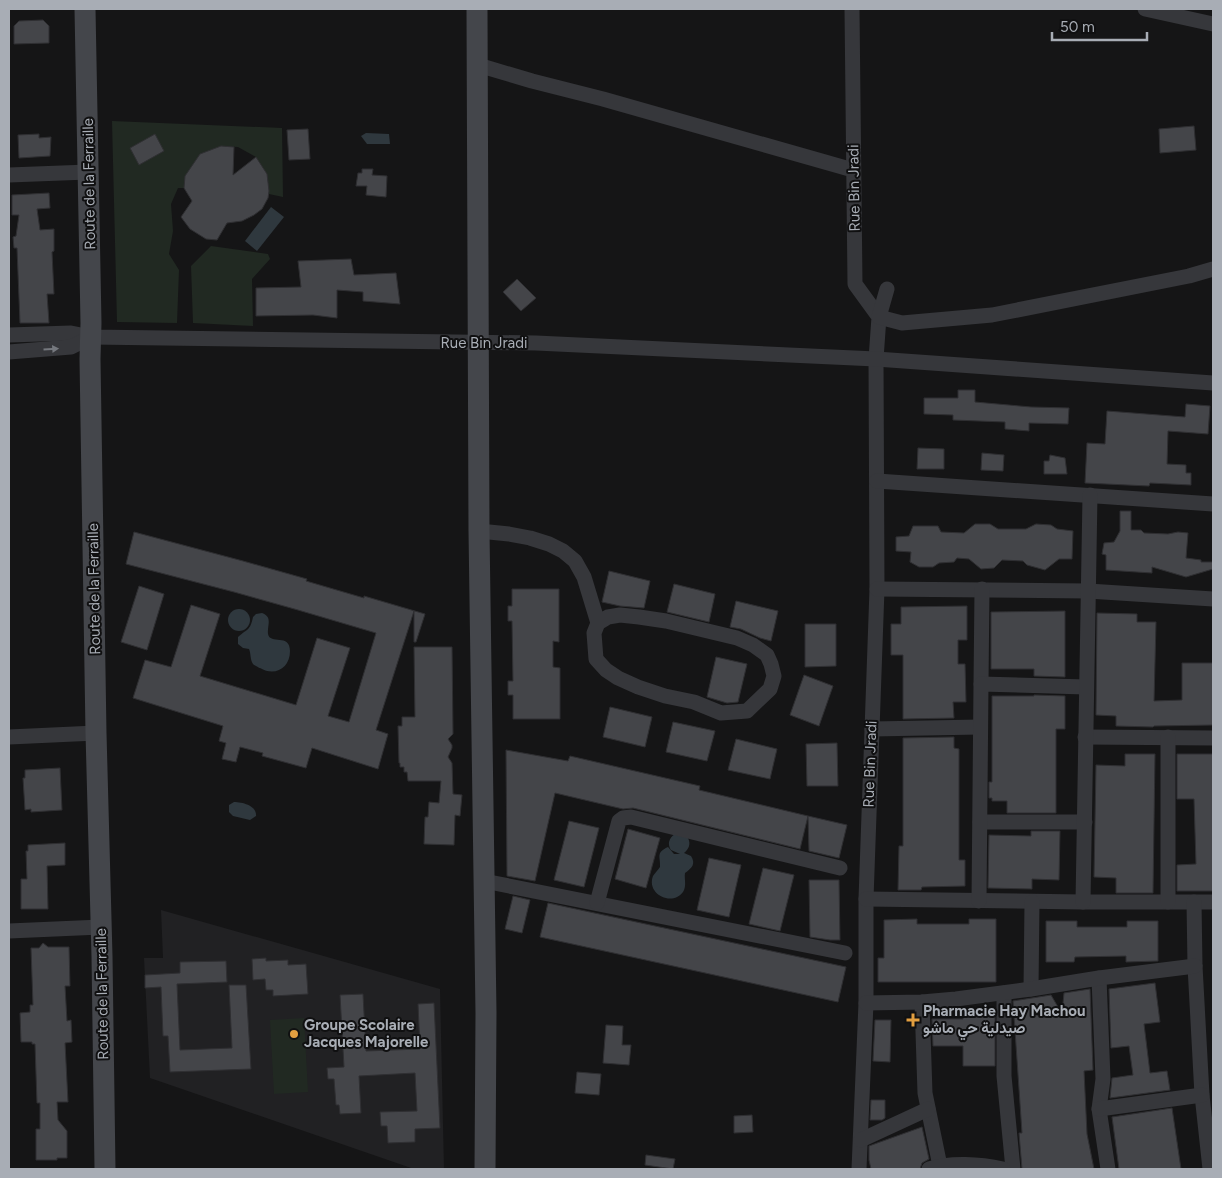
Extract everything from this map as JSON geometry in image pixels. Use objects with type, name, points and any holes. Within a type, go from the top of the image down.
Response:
[{"type":"street","name":"Route de la Ferraille","points":[[85,9],[104,1169]]},
{"type":"street","points":[[477,9],[479,532],[486,1013],[485,1169]]},
{"type":"street","name":"Rue Bin Jradi","points":[[852,9],[854,284],[879,317],[876,359],[877,589],[866,899],[866,1003],[859,1169]]},
{"type":"street","points":[[1145,9],[1213,24]]},
{"type":"street","points":[[478,65],[853,170]]},
{"type":"street","points":[[9,175],[88,172]]},
{"type":"street","points":[[887,289],[879,317],[902,323],[992,314],[1189,276],[1213,269]]},
{"type":"street","name":"Rue Bin Jradi","points":[[9,335],[71,332],[91,338],[536,343],[876,359],[1213,383]]},
{"type":"street","name":"Rue Bin Jradi","points":[[9,352],[71,347],[91,338]]},
{"type":"street","points":[[877,481],[1213,504]]},
{"type":"street","points":[[1083,902],[1090,496]]},
{"type":"street","points":[[479,532],[509,534],[530,538],[563,551],[575,561],[584,577],[598,623],[594,633],[596,659],[612,674],[638,687],[665,696],[694,702],[721,713],[747,711],[770,689],[774,676],[767,655],[753,645],[737,638],[666,621],[639,617],[620,615],[608,617],[598,623]]},
{"type":"street","points":[[877,589],[1088,591],[1213,599]]},
{"type":"street","points":[[979,901],[982,589]]},
{"type":"street","points":[[981,684],[1086,687]]},
{"type":"street","points":[[872,729],[980,727]]},
{"type":"street","points":[[9,737],[96,734]]},
{"type":"street","points":[[1085,737],[1213,738]]},
{"type":"street","points":[[1168,737],[1168,902]]},
{"type":"street","points":[[597,903],[619,822],[623,818],[631,817],[840,868]]},
{"type":"street","points":[[980,822],[1085,822]]},
{"type":"street","points":[[484,881],[844,953]]},
{"type":"street","points":[[866,899],[1032,902],[1213,902]]},
{"type":"street","points":[[1031,989],[1032,902]]},
{"type":"street","points":[[1194,902],[1195,966],[1206,1037],[1202,1095],[1211,1154],[1210,1169]]},
{"type":"street","points":[[9,931],[101,927]]},
{"type":"street","points":[[866,1003],[922,1002],[1004,993],[1099,978],[1195,966]]},
{"type":"street","points":[[1099,978],[1103,1079],[1099,1109],[1108,1169]]},
{"type":"street","points":[[1004,993],[1004,1076],[1013,1169]]},
{"type":"street","points":[[922,1002],[925,1093],[934,1167],[967,1165],[1003,1169]]},
{"type":"street","points":[[1099,1109],[1202,1095]]},
{"type":"street","points":[[861,1140],[928,1109]]},
{"type":"shaded area","points":[[112,121],[282,128],[283,197],[269,194],[267,174],[256,157],[238,147],[221,146],[184,188],[178,188],[171,204],[173,231],[169,254],[179,270],[177,323],[117,322]]},
{"type":"shaded area","points":[[366,133],[389,134],[390,144],[367,144],[361,136]]},
{"type":"shaded area","points":[[271,207],[284,217],[257,251],[245,241]]},
{"type":"shaded area","points":[[211,246],[268,254],[270,259],[252,279],[253,326],[193,323],[191,266]]},
{"type":"shaded area","points":[[239,609],[247,612],[250,620],[247,628],[239,631],[231,628],[228,620],[231,612]]},
{"type":"shaded area","points":[[262,613],[268,619],[268,634],[270,637],[287,642],[290,651],[284,666],[271,672],[254,664],[251,661],[249,649],[243,648],[238,644],[238,637],[250,627],[253,617],[256,614]]},
{"type":"shaded area","points":[[234,802],[252,807],[256,816],[250,820],[233,816],[229,812],[229,805]]},
{"type":"shaded area","points":[[675,834],[688,838],[689,846],[684,853],[691,856],[693,864],[685,873],[683,892],[673,898],[667,898],[657,893],[653,888],[652,882],[653,876],[660,867],[659,856],[661,851],[668,847],[674,854],[680,854],[671,850],[669,846],[671,837]]},
{"type":"shaded area","name":"Groupe Scolaire Jacques Majorelle","points":[[161,910],[440,989],[444,1169],[414,1169],[150,1078],[144,958],[163,958]]},
{"type":"shaded area","points":[[304,1018],[308,1092],[274,1094],[270,1020]]},
{"type":"building","points":[[43,20],[49,26],[49,43],[14,44],[14,26],[19,21]]},
{"type":"building","points":[[1194,126],[1196,150],[1160,153],[1159,129]]},
{"type":"building","points":[[308,129],[310,159],[289,160],[287,130]]},
{"type":"building","points":[[39,134],[39,138],[51,137],[50,156],[19,158],[18,135]]},
{"type":"building","points":[[155,134],[164,151],[139,165],[130,148]]},
{"type":"building","points":[[221,146],[234,147],[233,175],[256,157],[267,174],[268,198],[262,209],[254,215],[242,221],[227,223],[217,240],[206,239],[190,229],[181,217],[192,201],[184,188],[185,176],[200,154]]},
{"type":"building","points":[[362,169],[373,169],[372,175],[387,176],[386,197],[366,195],[367,186],[356,186],[358,173],[362,173]]},
{"type":"building","points":[[49,193],[50,208],[37,209],[40,230],[54,229],[54,251],[52,252],[54,294],[47,294],[49,323],[20,323],[17,248],[14,248],[13,237],[16,236],[19,215],[12,215],[12,195]]},
{"type":"building","points":[[351,259],[354,275],[396,273],[400,304],[363,301],[363,292],[337,290],[337,318],[313,315],[256,316],[256,288],[301,287],[298,261]]},
{"type":"building","points":[[517,279],[536,298],[521,311],[503,292]]},
{"type":"building","points":[[958,390],[975,390],[975,402],[1069,408],[1068,424],[1029,423],[1029,431],[1005,429],[1005,422],[953,420],[953,415],[924,414],[924,398],[958,398]]},
{"type":"building","points":[[1186,404],[1210,406],[1208,434],[1168,431],[1167,464],[1186,465],[1186,473],[1191,473],[1191,485],[1150,483],[1149,486],[1085,483],[1087,443],[1105,444],[1107,411],[1185,417]]},
{"type":"building","points":[[918,448],[944,449],[944,469],[917,469]]},
{"type":"building","points":[[982,453],[1004,455],[1003,471],[981,470]]},
{"type":"building","points":[[1050,455],[1065,458],[1067,474],[1044,474],[1044,461],[1049,461]]},
{"type":"building","points":[[1120,511],[1131,511],[1131,530],[1141,530],[1144,533],[1188,533],[1186,558],[1201,560],[1201,562],[1213,562],[1213,569],[1186,577],[1152,567],[1152,573],[1106,570],[1106,555],[1102,554],[1104,543],[1114,542],[1120,531]]},
{"type":"building","points":[[975,524],[990,524],[998,529],[1026,529],[1036,524],[1051,525],[1057,529],[1073,531],[1072,559],[1059,559],[1045,570],[1027,565],[1023,561],[1002,560],[994,568],[981,569],[969,559],[957,558],[954,562],[939,563],[933,567],[919,567],[910,562],[911,552],[896,551],[896,537],[909,536],[913,526],[938,526],[941,532],[964,533]]},
{"type":"building","points":[[134,532],[307,579],[306,581],[425,614],[416,642],[414,642],[414,611],[376,730],[388,734],[378,769],[312,748],[306,768],[262,756],[263,753],[240,747],[236,762],[222,759],[226,743],[219,741],[223,726],[133,698],[145,660],[171,667],[191,605],[220,614],[200,676],[296,705],[317,638],[350,648],[328,716],[349,722],[376,633],[234,592],[126,564]]},
{"type":"building","points":[[609,571],[650,581],[644,608],[602,602]]},
{"type":"building","points":[[674,584],[715,594],[709,622],[667,612]]},
{"type":"building","points":[[139,586],[164,594],[147,650],[121,642]]},
{"type":"building","points":[[512,589],[559,589],[559,642],[553,641],[553,667],[560,668],[560,719],[513,719],[513,695],[508,695],[508,681],[513,681],[512,621],[508,621],[508,606],[512,606]]},
{"type":"building","points":[[736,601],[778,611],[771,641],[741,629],[730,627]]},
{"type":"building","points":[[967,606],[967,640],[958,640],[958,664],[965,664],[966,702],[953,702],[954,718],[903,719],[903,655],[891,655],[891,624],[901,624],[901,607]]},
{"type":"building","points":[[1065,611],[1065,677],[1034,676],[1034,669],[991,669],[991,612]]},
{"type":"building","points":[[1097,613],[1137,614],[1137,622],[1156,622],[1154,701],[1182,700],[1182,663],[1213,663],[1213,725],[1116,726],[1116,716],[1096,715]]},
{"type":"building","points":[[805,624],[836,624],[836,666],[805,667]]},
{"type":"building","points":[[414,647],[452,647],[453,734],[448,739],[452,748],[448,757],[452,763],[453,794],[462,795],[460,816],[455,815],[454,845],[424,844],[425,817],[428,817],[429,802],[439,803],[441,781],[408,781],[407,772],[404,772],[404,767],[400,767],[399,763],[398,726],[402,726],[402,717],[415,717]]},
{"type":"building","points":[[716,657],[747,664],[738,702],[727,703],[707,697]]},
{"type":"building","points":[[804,675],[833,686],[819,726],[790,715]]},
{"type":"building","points":[[992,696],[1065,696],[1065,729],[1056,729],[1056,813],[1007,813],[1007,801],[992,801],[992,798],[989,798],[989,782],[992,782]]},
{"type":"building","points":[[610,707],[652,717],[645,747],[603,737]]},
{"type":"building","points":[[673,722],[715,731],[707,761],[666,752]]},
{"type":"building","points":[[954,737],[954,748],[959,749],[959,860],[965,860],[965,886],[922,887],[921,890],[898,890],[899,846],[903,846],[903,738]]},
{"type":"building","points":[[736,739],[777,749],[770,779],[728,770]]},
{"type":"building","points":[[837,743],[838,786],[807,786],[806,744]]},
{"type":"building","points":[[506,750],[568,761],[570,756],[700,786],[699,790],[808,816],[800,849],[633,808],[623,809],[555,793],[535,881],[507,876]]},
{"type":"building","points":[[1125,754],[1155,754],[1153,893],[1116,893],[1116,878],[1094,877],[1096,765],[1125,766]]},
{"type":"building","points":[[1177,754],[1213,754],[1213,891],[1177,891],[1177,865],[1196,864],[1194,799],[1177,799]]},
{"type":"building","points":[[60,768],[62,810],[31,812],[31,809],[25,810],[23,778],[25,778],[25,770]]},
{"type":"building","points":[[808,816],[847,825],[839,858],[809,851]]},
{"type":"building","points":[[569,821],[599,828],[584,887],[554,880]]},
{"type":"building","points":[[628,829],[660,838],[646,888],[615,879]]},
{"type":"building","points":[[1031,831],[1060,831],[1059,880],[1032,879],[1032,889],[988,888],[989,835],[1031,836]]},
{"type":"building","points":[[65,843],[65,865],[47,866],[48,909],[21,909],[21,879],[27,879],[26,851],[28,851],[28,845]]},
{"type":"building","points":[[709,858],[741,865],[729,917],[697,910]]},
{"type":"building","points":[[763,868],[794,875],[780,931],[749,924]]},
{"type":"building","points":[[809,880],[839,880],[840,940],[810,937]]},
{"type":"building","points":[[513,896],[530,900],[522,933],[505,929]]},
{"type":"building","points":[[548,903],[846,967],[838,1002],[540,937]]},
{"type":"building","points":[[917,919],[917,924],[969,924],[969,919],[996,919],[996,982],[878,982],[878,958],[884,958],[884,920]]},
{"type":"building","points":[[1046,921],[1077,921],[1077,927],[1127,927],[1127,921],[1158,921],[1158,961],[1126,962],[1126,956],[1075,957],[1074,962],[1046,962]]},
{"type":"building","points":[[43,943],[48,947],[69,947],[70,986],[65,986],[67,1021],[71,1020],[72,1042],[65,1043],[68,1102],[57,1102],[58,1120],[67,1131],[67,1158],[57,1158],[57,1160],[36,1160],[36,1129],[40,1129],[40,1103],[37,1103],[35,1044],[32,1044],[32,1042],[21,1042],[20,1013],[30,1012],[30,1005],[33,1005],[31,948],[39,948]]},
{"type":"building","points":[[266,958],[266,961],[288,960],[288,965],[306,964],[308,994],[273,996],[273,990],[266,990],[265,979],[253,980],[252,959]]},
{"type":"building","points":[[226,961],[227,982],[177,984],[180,1050],[232,1048],[229,985],[246,985],[251,1069],[170,1072],[168,1036],[163,1036],[161,987],[145,988],[145,975],[180,973],[180,962]]},
{"type":"building","points":[[1155,983],[1160,1022],[1144,1024],[1150,1073],[1167,1071],[1170,1090],[1110,1098],[1112,1078],[1133,1075],[1129,1046],[1111,1048],[1109,989]]},
{"type":"building","points":[[1090,989],[1093,1070],[1084,1071],[1087,1134],[1094,1169],[1022,1169],[1019,1133],[1022,1133],[1013,1001],[1051,995],[1062,1014],[1064,993]]},
{"type":"building","points":[[363,994],[366,1051],[420,1049],[418,1004],[434,1003],[440,1128],[415,1129],[415,1142],[388,1143],[387,1126],[381,1126],[380,1112],[417,1111],[415,1073],[359,1076],[361,1113],[340,1114],[339,1105],[336,1105],[334,1079],[328,1079],[327,1068],[344,1067],[340,995]]},
{"type":"building","points":[[963,1017],[995,1017],[995,1066],[963,1066],[963,1046],[933,1046],[932,1019],[963,1019]]},
{"type":"building","points":[[875,1020],[891,1020],[890,1062],[873,1061]]},
{"type":"building","points":[[606,1025],[623,1026],[622,1045],[631,1045],[629,1065],[603,1063]]},
{"type":"building","points":[[577,1072],[601,1074],[599,1095],[575,1093]]},
{"type":"building","points":[[871,1100],[885,1100],[885,1118],[882,1120],[870,1120]]},
{"type":"building","points":[[1172,1108],[1181,1169],[1119,1169],[1112,1117]]},
{"type":"building","points":[[752,1115],[753,1132],[734,1133],[734,1116]]},
{"type":"building","points":[[922,1127],[929,1159],[922,1163],[920,1169],[871,1169],[869,1146]]},
{"type":"building","points":[[646,1155],[675,1159],[673,1169],[645,1165]]},
{"type":"place","name":"Pharmacie Hay Machou صيدلية حي ماشو","points":[[913,1020]]},
{"type":"place","name":"Groupe Scolaire Jacques Majorelle","points":[[294,1034]]}]
